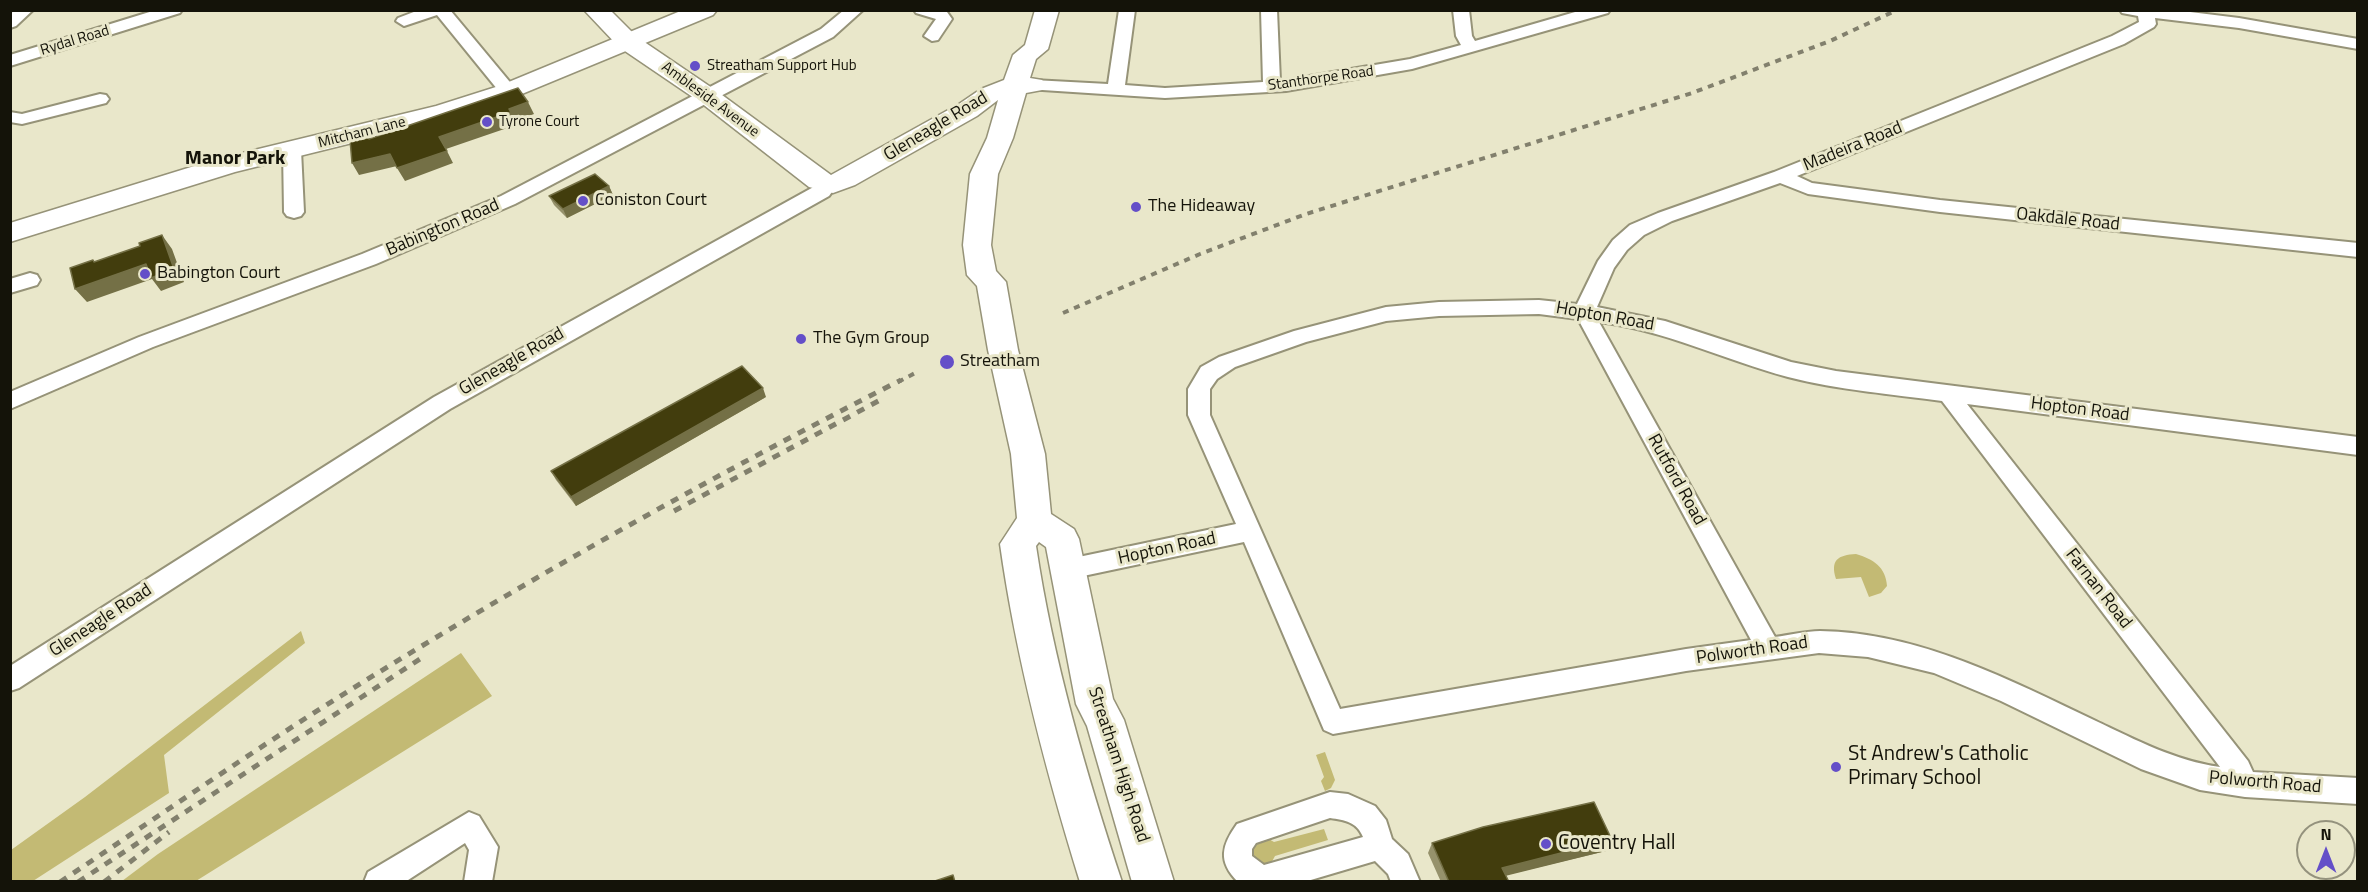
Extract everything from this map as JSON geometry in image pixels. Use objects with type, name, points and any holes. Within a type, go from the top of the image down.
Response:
[{"type":"main road","name":"Ambleside Avenue","points":[[596,10],[628,42],[709,97],[819,182],[828,185]]},
{"type":"main road","name":"Mitcham Lane","points":[[10,233],[227,165],[403,124],[508,91],[705,10]]},
{"type":"main road","points":[[1047,10],[1035,49],[1040,58],[1005,121],[984,174],[978,228],[978,255],[982,275],[991,282],[1003,350],[1028,454],[1035,521],[1018,544],[1026,600],[1083,825],[1101,882]]},
{"type":"main road","points":[[991,282],[999,274],[1000,242],[997,228],[1002,190],[1024,86]]},
{"type":"main road","name":"Gleneagle Road","points":[[828,185],[846,179],[968,110],[990,94],[1024,86]]},
{"type":"main road","points":[[968,110],[998,112],[1005,121]]},
{"type":"main road","name":"Streatham High Road","points":[[1035,521],[1062,539],[1095,704],[1105,720],[1153,882]]},
{"type":"street","points":[[10,23],[25,10]]},
{"type":"street","name":"Rydal Road","points":[[10,61],[174,10]]},
{"type":"street","points":[[404,21],[436,10]]},
{"type":"street","points":[[441,10],[508,91]]},
{"type":"street","name":"Babington Road","points":[[10,401],[146,342],[369,259],[508,200],[709,97],[827,33],[855,10]]},
{"type":"street","points":[[922,10],[941,15],[944,20],[932,36]]},
{"type":"street","points":[[1116,90],[1127,10]]},
{"type":"street","points":[[1269,10],[1272,87]]},
{"type":"street","points":[[1461,10],[1464,36],[1471,48]]},
{"type":"street","name":"Stanthorpe Road","points":[[1024,86],[1173,93],[1272,87],[1402,66],[1602,10]]},
{"type":"street","points":[[2137,12],[2239,23],[2358,44]]},
{"type":"street","name":"Madeira Road","points":[[1586,312],[1605,266],[1617,248],[1637,230],[1665,217],[1781,176],[2118,40],[2148,24],[2137,12]]},
{"type":"street","points":[[14,123],[100,99]]},
{"type":"street","points":[[292,150],[294,212]]},
{"type":"street","name":"Oakdale Road","points":[[1781,176],[1808,188],[1864,196],[2358,250]]},
{"type":"street","name":"Gleneagle Road","points":[[10,680],[442,403],[822,192],[828,185]]},
{"type":"street","points":[[10,286],[30,280]]},
{"type":"street","name":"Hopton Road","points":[[1069,569],[1251,531],[1199,415],[1199,389],[1209,373],[1227,362],[1341,324],[1386,314],[1438,309],[1539,307],[1586,312],[1665,328],[1789,369],[1836,379],[2358,446]]},
{"type":"street","name":"Rutford Road","points":[[1586,312],[1588,321],[1768,648]]},
{"type":"street","name":"Farnan Road","points":[[1951,394],[1954,403],[2238,770],[2245,784]]},
{"type":"street","name":"Polworth Road","points":[[1251,531],[1333,722],[1768,648],[1819,642],[1858,645],[1937,663],[2010,693],[2151,760],[2200,777],[2245,784],[2358,791]]},
{"type":"street","points":[[378,882],[469,825],[484,847],[478,882]]},
{"type":"street","points":[[1379,846],[1398,864],[1406,882]]},
{"type":"shaded area","points":[[1856,554],[1873,561],[1881,569],[1887,586],[1881,593],[1869,597],[1861,577],[1836,579],[1834,567],[1837,560],[1840,557]]},
{"type":"shaded area","points":[[301,631],[305,643],[164,755],[169,793],[33,881],[11,881],[11,850],[85,797]]},
{"type":"shaded area","points":[[461,653],[492,696],[196,881],[122,881],[158,854]]},
{"type":"shaded area","points":[[1325,752],[1335,780],[1331,788],[1325,791],[1321,781],[1324,777],[1316,755]]},
{"type":"shaded area","points":[[1324,829],[1328,840],[1275,856],[1269,867],[1245,859],[1250,839],[1267,838],[1274,842]]},
{"type":"building","points":[[518,88],[528,102],[509,109],[511,112],[439,137],[447,151],[397,168],[390,154],[352,163],[350,140],[369,136],[369,139]]},
{"type":"building","points":[[595,174],[609,186],[563,209],[549,196]]},
{"type":"building","points":[[162,235],[174,269],[151,278],[146,264],[75,289],[70,268],[140,246],[139,243]]},
{"type":"building","points":[[742,366],[763,388],[571,497],[551,471]]},
{"type":"building","points":[[1594,802],[1612,840],[1502,868],[1509,882],[1449,882],[1432,843],[1483,827]]},
{"type":"building","points":[[953,875],[955,882],[932,882]]},
{"type":"railway","points":[[1063,313],[1200,254],[1306,214],[1692,93],[1830,41],[1897,10]]},
{"type":"railway","points":[[898,382],[917,372]]},
{"type":"railway","points":[[60,882],[304,719],[477,613],[687,493],[901,380]]},
{"type":"railway","points":[[674,511],[882,399]]},
{"type":"railway","points":[[78,882],[420,659]]},
{"type":"railway","points":[[104,882],[169,832]]},
{"type":"place","name":"Streatham Support Hub","points":[[695,66]]},
{"type":"place","name":"Tyrone Court","points":[[487,122]]},
{"type":"place","name":"Coniston Court","points":[[583,201]]},
{"type":"place","name":"The Hideaway","points":[[1136,207]]},
{"type":"place","name":"Babington Court","points":[[145,274]]},
{"type":"place","name":"The Gym Group","points":[[801,339]]},
{"type":"place","name":"Streatham","points":[[947,362]]},
{"type":"place","name":"St Andrew's Catholic Primary School","points":[[1836,767]]},
{"type":"place","name":"Coventry Hall","points":[[1546,844]]},
{"type":"district","name":"Manor Park","points":[[235,159]]}]
